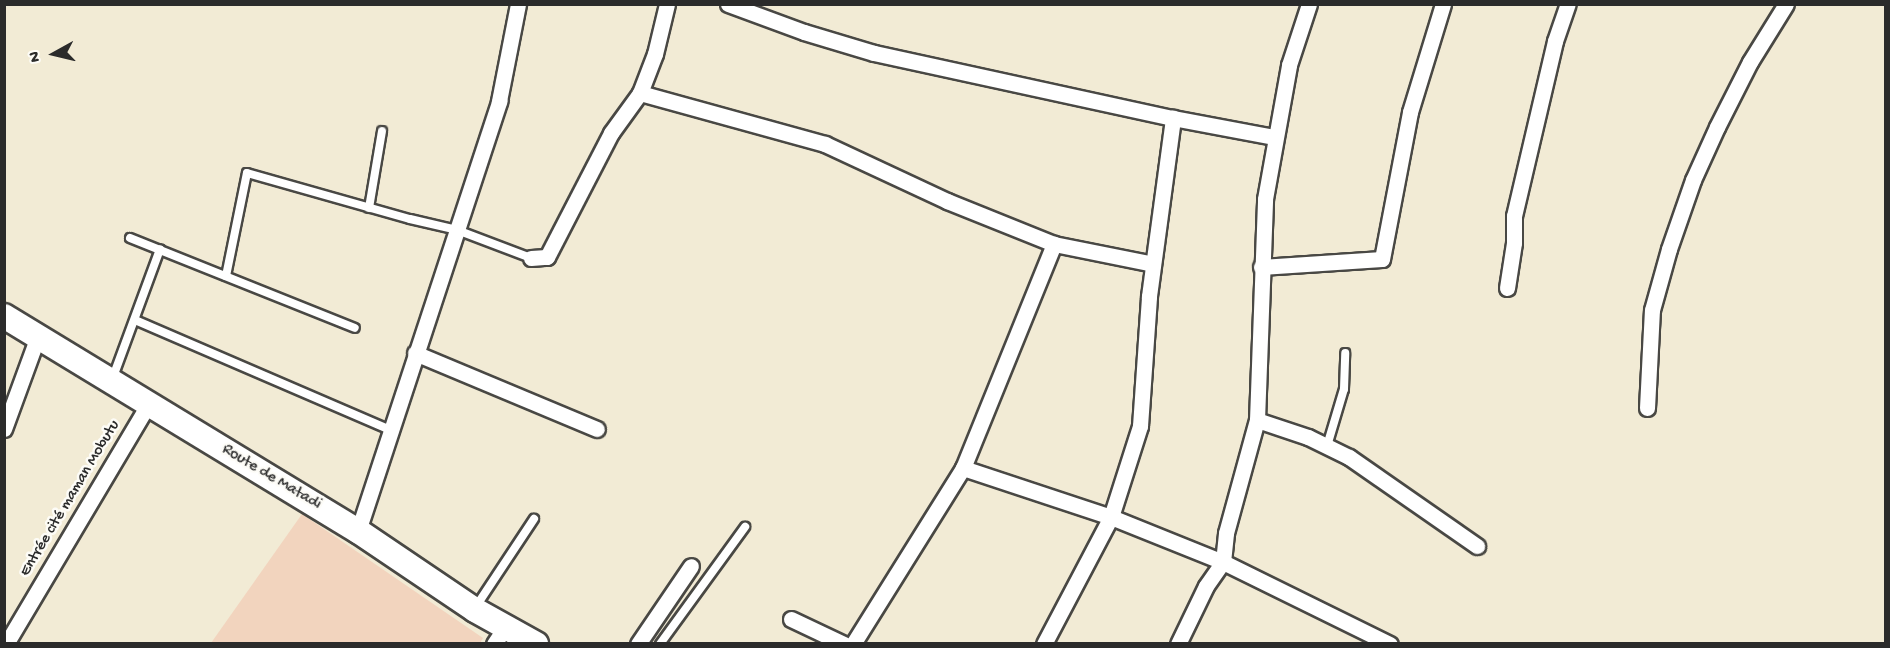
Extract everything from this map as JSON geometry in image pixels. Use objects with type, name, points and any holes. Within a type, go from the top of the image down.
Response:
[{"type":"highway","name":"Route de Matadi","points":[[4,316],[358,531],[475,610],[500,635],[536,644]]},
{"type":"street","points":[[358,531],[499,101],[518,4]]},
{"type":"street","points":[[531,258],[548,257],[612,133],[640,93],[656,54],[667,4]]},
{"type":"street","points":[[728,4],[815,36],[874,53],[1173,118],[1275,137]]},
{"type":"street","points":[[1178,644],[1206,586],[1223,562],[1226,533],[1257,420],[1265,200],[1289,65],[1309,4]]},
{"type":"street","points":[[1261,267],[1382,259],[1410,112],[1443,4]]},
{"type":"street","points":[[1507,288],[1514,243],[1514,216],[1555,41],[1568,4]]},
{"type":"street","points":[[1647,408],[1652,310],[1668,249],[1693,180],[1749,62],[1786,4]]},
{"type":"street","points":[[640,93],[825,144],[947,201],[1054,244],[1153,264]]},
{"type":"street","points":[[1044,644],[1111,518],[1140,426],[1153,264],[1173,118]]},
{"type":"street","points":[[853,644],[963,468],[1054,244]]},
{"type":"street","points":[[4,429],[38,336]]},
{"type":"street","points":[[416,353],[597,429]]},
{"type":"street","name":"Entrée cité maman Mobutu","points":[[6,644],[149,404]]},
{"type":"street","points":[[1257,420],[1308,437],[1349,457],[1477,546]]},
{"type":"street","points":[[963,468],[1111,518],[1223,562],[1390,644]]},
{"type":"street","points":[[638,644],[691,566]]},
{"type":"street","points":[[791,619],[844,644]]},
{"type":"lane","points":[[369,208],[382,131]]},
{"type":"lane","points":[[226,276],[247,173],[369,208],[457,230],[531,258]]},
{"type":"lane","points":[[130,238],[355,328]]},
{"type":"lane","points":[[111,381],[160,249]]},
{"type":"lane","points":[[135,320],[390,430]]},
{"type":"lane","points":[[1327,446],[1344,389],[1345,353]]},
{"type":"lane","points":[[475,610],[534,519]]},
{"type":"lane","points":[[660,644],[745,527]]},
{"type":"shaded area","points":[[302,514],[483,638],[480,643],[211,643]]}]
